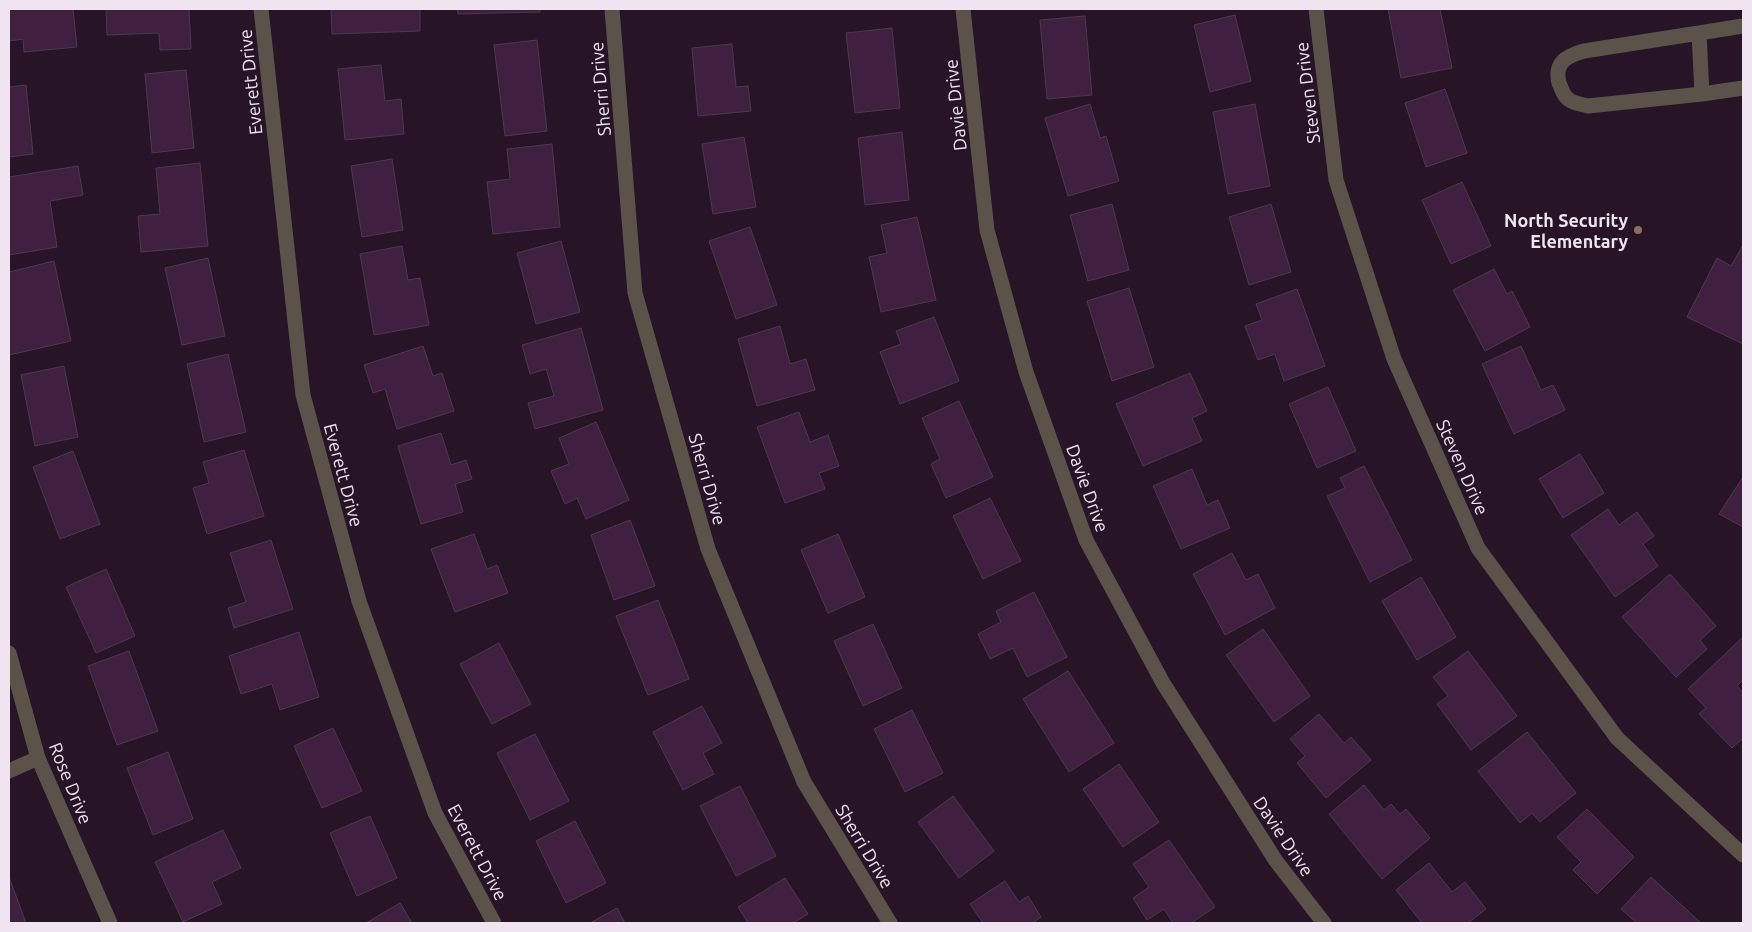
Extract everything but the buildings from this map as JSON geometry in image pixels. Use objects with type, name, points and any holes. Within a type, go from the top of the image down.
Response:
[{"type":"street","name":"Everett Drive","points":[[261,9],[303,394],[359,601],[435,813],[494,923]]},
{"type":"street","name":"Sherri Drive","points":[[612,9],[635,292],[708,549],[804,782],[890,923]]},
{"type":"street","name":"Davie Drive","points":[[963,9],[987,230],[1026,372],[1086,540],[1163,683],[1276,861],[1324,923]]},
{"type":"street","name":"Steven Drive","points":[[1316,9],[1336,180],[1394,360],[1478,548],[1617,738],[1743,855]]},
{"type":"street","points":[[1743,26],[1584,50],[1570,55],[1561,63],[1557,74],[1565,97],[1575,103],[1588,106],[1743,88]]},
{"type":"street","points":[[1699,33],[1702,94]]},
{"type":"street","name":"Rose Drive","points":[[9,653],[38,758],[110,923]]},
{"type":"street","points":[[9,771],[38,758]]},
{"type":"place","name":"North Security Elementary","points":[[1638,230]]}]
